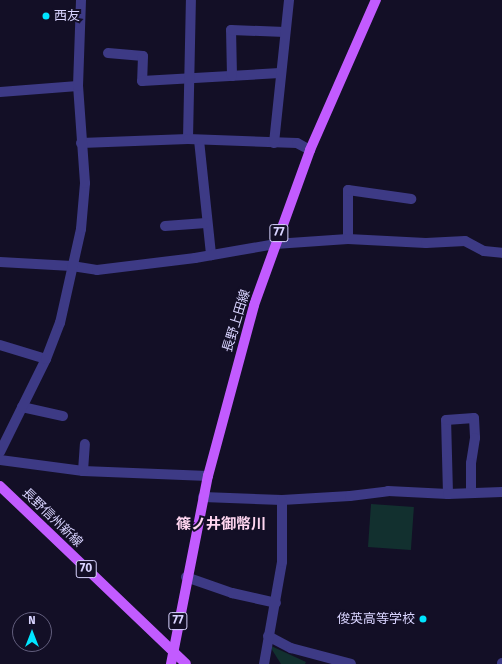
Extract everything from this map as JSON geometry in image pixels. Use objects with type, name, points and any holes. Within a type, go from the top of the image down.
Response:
[{"type":"main road","name":"長野上田線","points":[[171,664],[186,577],[203,497],[240,352],[275,244],[310,150],[376,0]]},
{"type":"main road","name":"長野信州新線","points":[[0,486],[186,664]]},
{"type":"street","points":[[0,452],[46,359],[60,323],[81,230],[85,183],[78,86],[81,0]]},
{"type":"street","points":[[188,139],[192,0]]},
{"type":"street","points":[[274,143],[280,73],[289,0]]},
{"type":"street","points":[[232,76],[231,30],[285,32]]},
{"type":"street","points":[[108,53],[143,56],[142,80],[280,73]]},
{"type":"street","points":[[0,92],[78,86]]},
{"type":"street","points":[[81,143],[188,139],[297,143],[310,150]]},
{"type":"street","points":[[199,140],[206,223],[211,255]]},
{"type":"street","points":[[348,239],[348,190],[411,199]]},
{"type":"street","points":[[166,226],[206,223]]},
{"type":"street","points":[[0,262],[72,266],[96,270],[211,255],[275,244],[348,239],[426,243],[465,241],[484,251],[502,253]]},
{"type":"street","points":[[0,345],[46,359]]},
{"type":"street","points":[[22,407],[63,416]]},
{"type":"street","points":[[448,494],[446,420],[474,418],[476,438],[471,463],[471,493]]},
{"type":"street","points":[[83,471],[85,444]]},
{"type":"street","points":[[0,460],[83,471],[208,476]]},
{"type":"street","points":[[203,497],[282,500],[350,496],[388,491],[448,494],[502,492]]},
{"type":"street","points":[[264,664],[268,636],[276,604],[282,562],[282,500]]},
{"type":"street","points":[[186,577],[232,593],[276,604]]},
{"type":"street","points":[[268,636],[291,648],[351,664]]},
{"type":"green space","points":[[371,504],[414,507],[411,550],[368,547]]},
{"type":"green space","points":[[269,645],[306,662],[305,664],[281,664]]},
{"type":"place","name":"西友","points":[[46,16]]},
{"type":"place","name":"俊英高等学校","points":[[423,619]]},
{"type":"district","name":"篠ノ井御幣川","points":[[221,525]]}]
